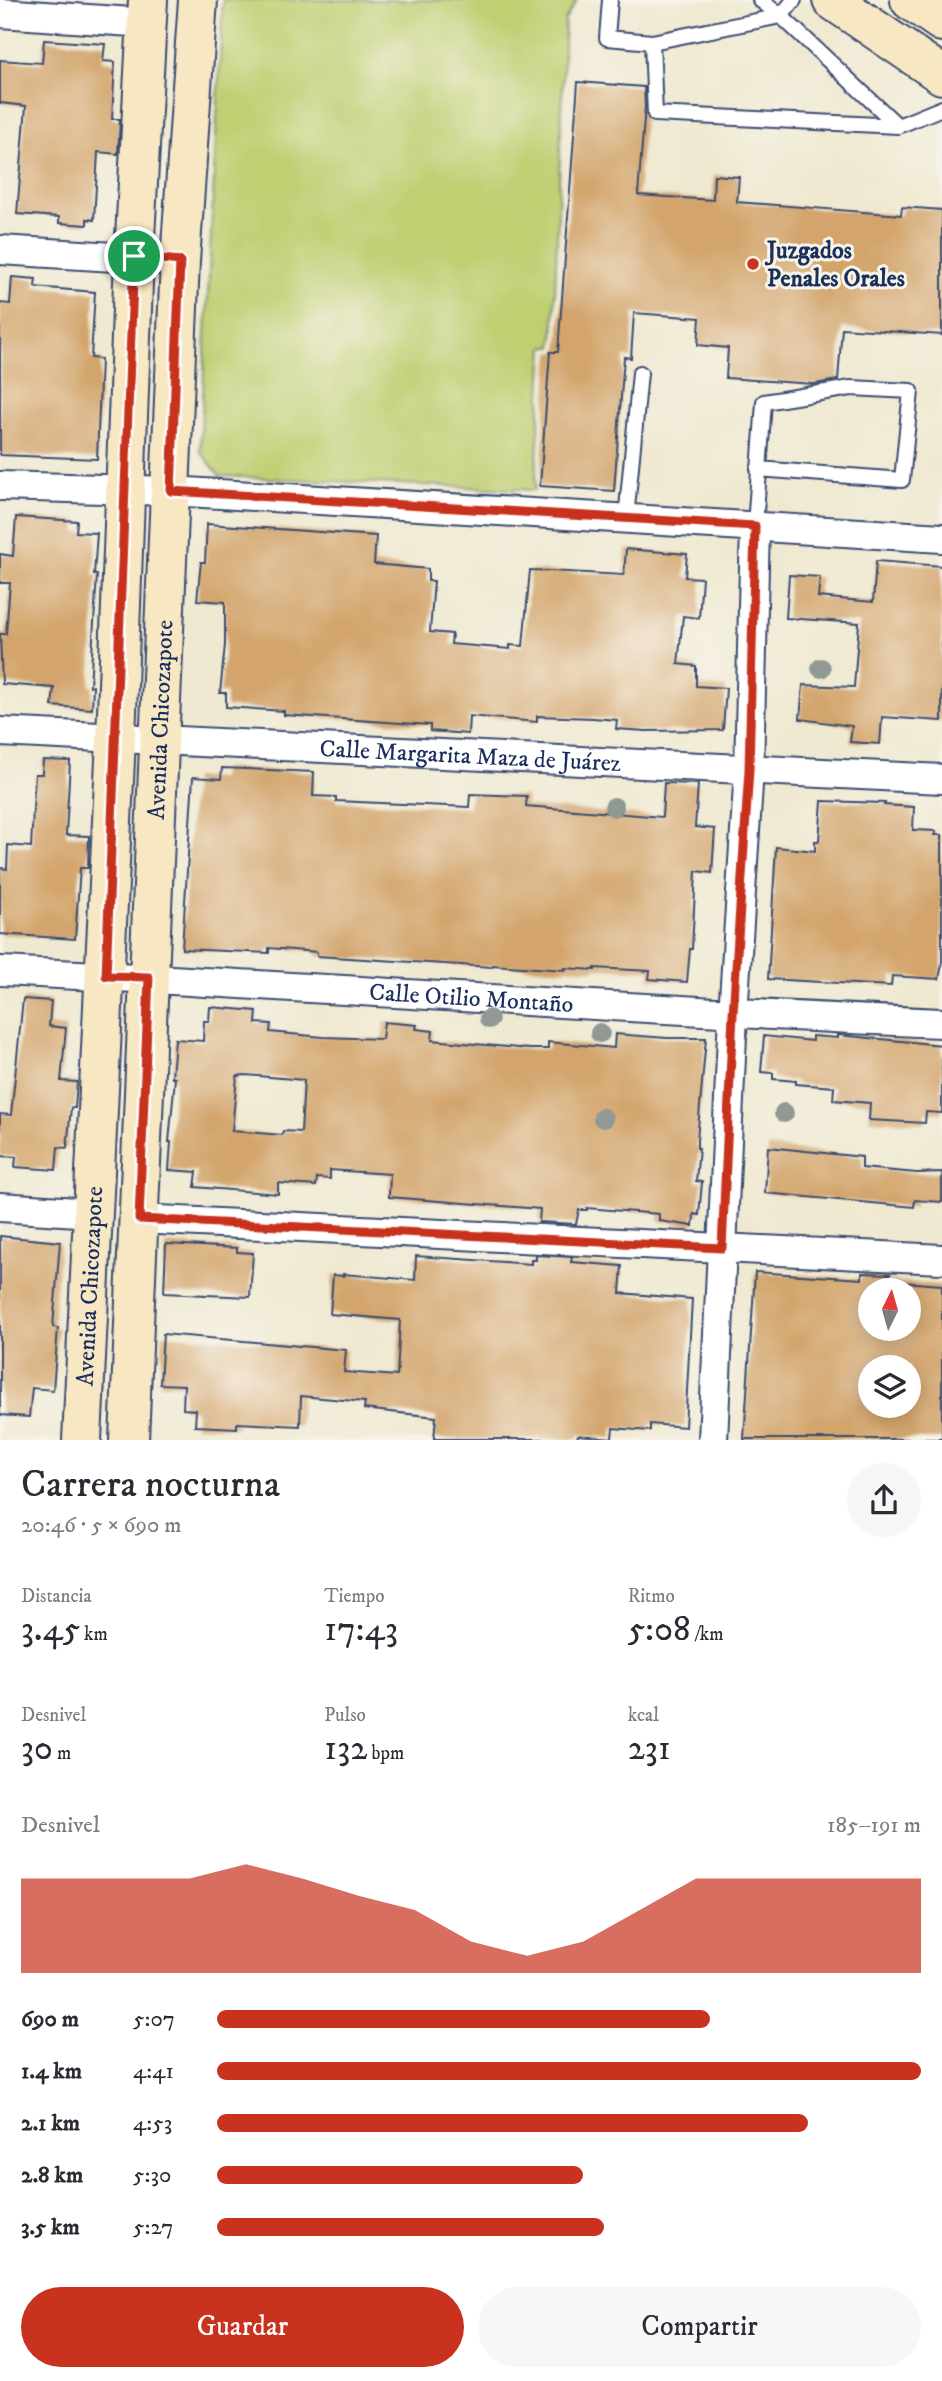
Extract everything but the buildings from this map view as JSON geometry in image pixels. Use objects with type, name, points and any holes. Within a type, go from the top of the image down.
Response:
[{"type":"main road","name":"Avenida Chicozapote","points":[[129,1440],[180,261],[198,0]]},
{"type":"main road","points":[[832,0],[942,75]]},
{"type":"main road","points":[[910,0],[942,22]]},
{"type":"main road","name":"Avenida Chicozapote","points":[[82,1440],[106,976],[134,256],[148,11]]},
{"type":"street","points":[[0,13],[148,11]]},
{"type":"street","points":[[0,250],[134,256],[180,261]]},
{"type":"street","points":[[0,486],[171,491],[942,538]]},
{"type":"street","points":[[713,1440],[733,1014],[749,770],[755,526]]},
{"type":"street","name":"Calle Margarita Maza de Juárez","points":[[0,732],[942,779]]},
{"type":"street","name":"Calle Otilio Montaño","points":[[0,971],[149,977],[733,1014],[942,1023]]},
{"type":"street","points":[[0,1207],[93,1213]]},
{"type":"street","points":[[139,1219],[942,1259]]},
{"type":"lane","points":[[610,0],[607,38],[652,42],[781,16],[794,0]]},
{"type":"lane","points":[[760,0],[781,16],[898,126]]},
{"type":"lane","points":[[652,42],[655,114],[898,126],[942,108]]},
{"type":"lane","points":[[626,519],[640,373]]},
{"type":"lane","points":[[755,526],[758,470],[764,401],[851,388],[911,391],[902,480],[758,470]]},
{"type":"green space","points":[[223,0],[577,0],[565,20],[553,347],[544,346],[535,490],[220,476],[200,451]]},
{"type":"place","name":"Juzgados Penales Orales","points":[[753,264]]},
{"type":"route","points":[[134,256],[180,261],[171,491],[755,526],[749,770],[733,1014],[722,1248],[139,1219],[149,977],[106,976],[134,256]]}]
